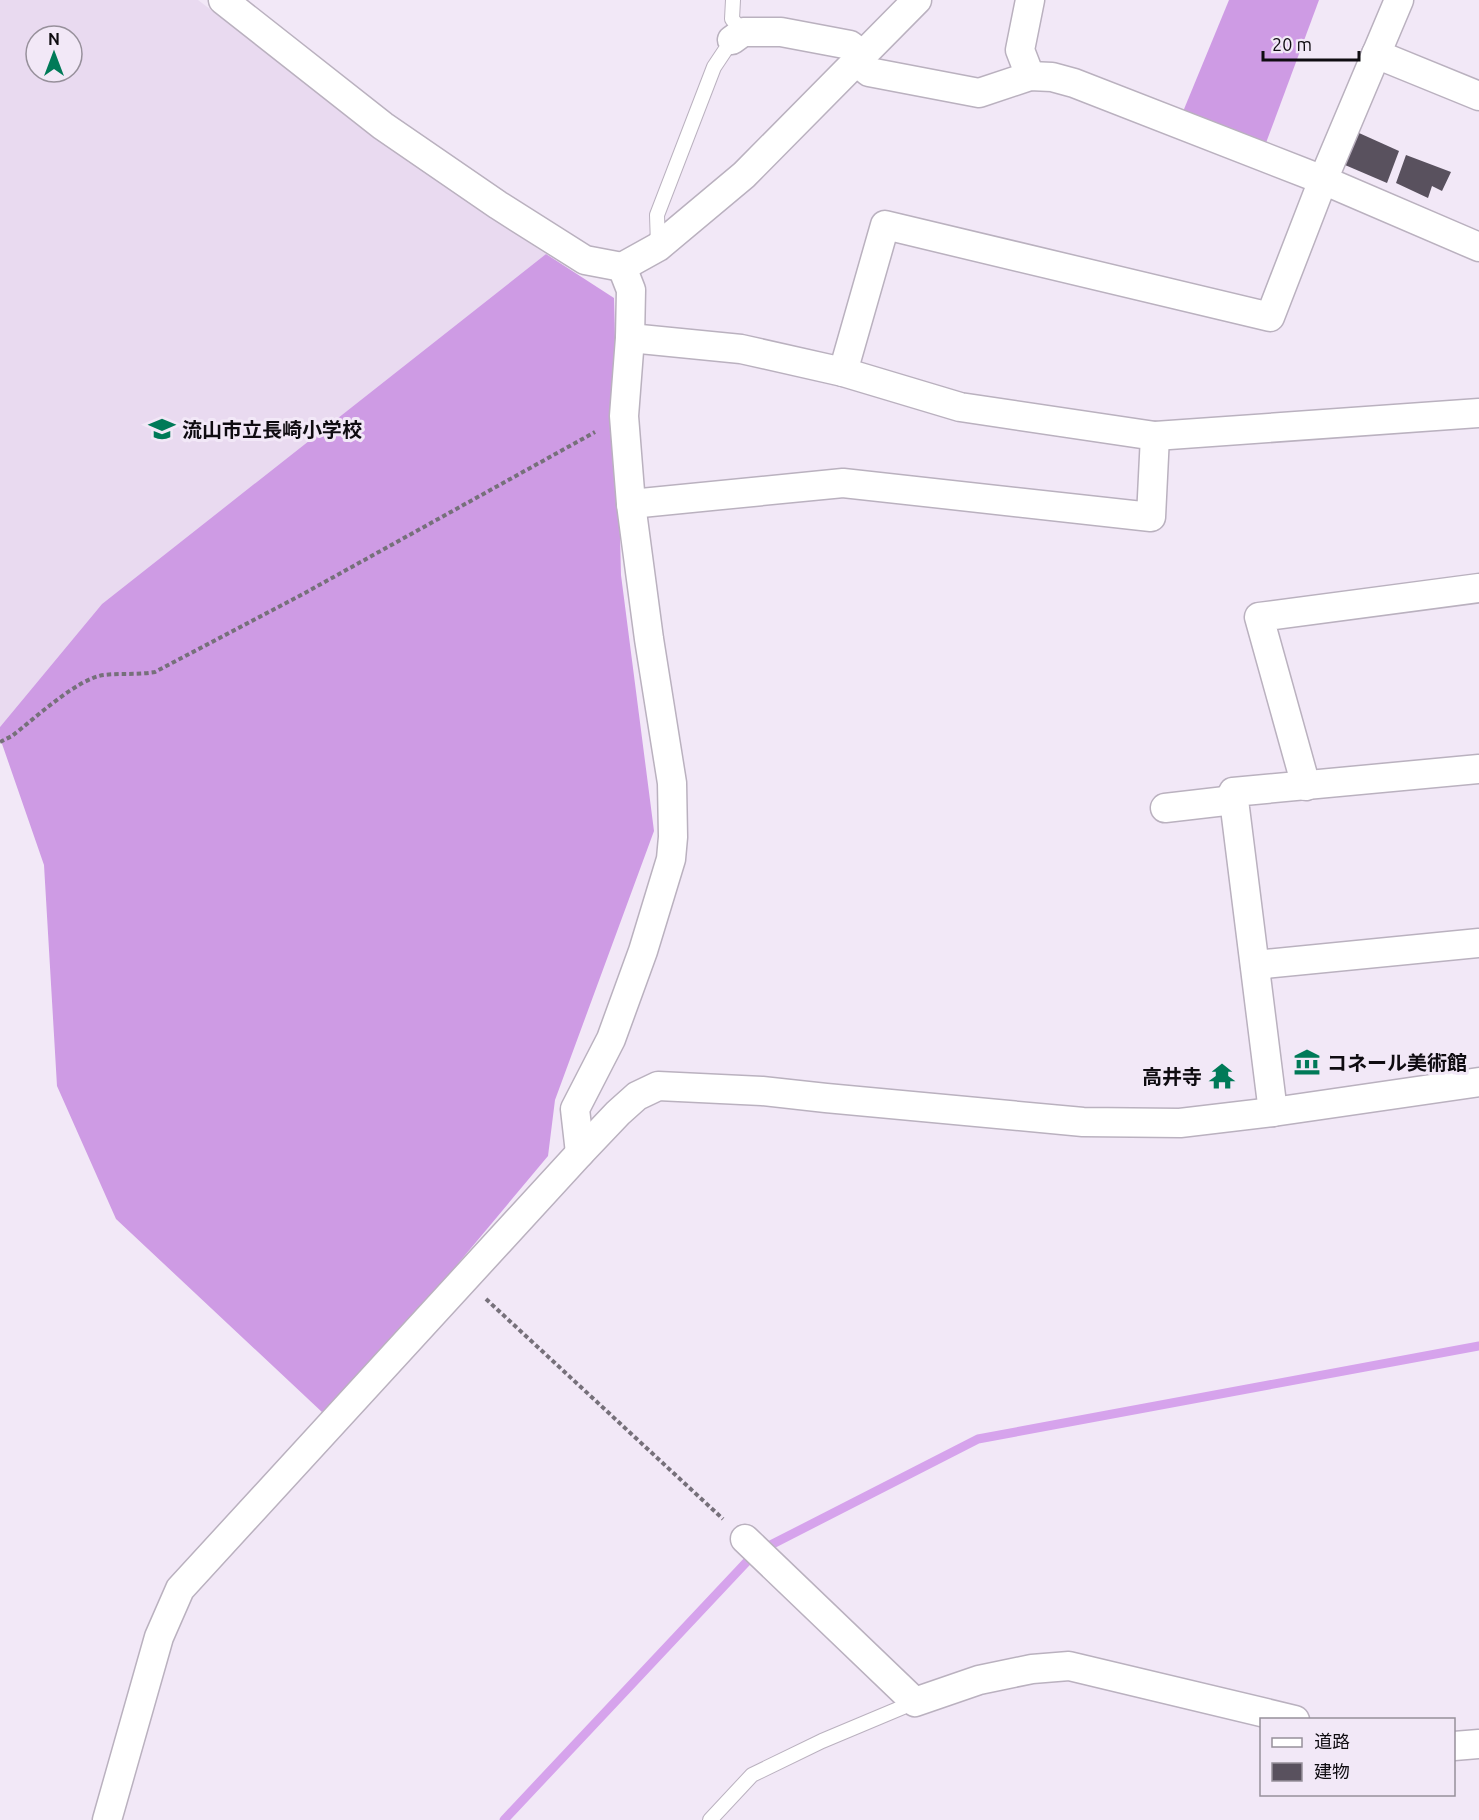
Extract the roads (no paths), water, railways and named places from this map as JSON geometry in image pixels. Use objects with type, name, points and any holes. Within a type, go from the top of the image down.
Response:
[{"type":"street","points":[[222,0],[383,126],[498,206],[585,260],[622,267],[658,248],[744,175],[917,0]]},
{"type":"street","points":[[1030,0],[1020,50],[1030,76]]},
{"type":"street","points":[[843,372],[885,225],[1270,317],[1323,180],[1399,0]]},
{"type":"street","points":[[737,36],[781,32],[850,45],[869,72],[979,93],[1030,76],[1052,77],[1074,83],[1323,180],[1479,247]]},
{"type":"street","points":[[1376,54],[1479,96]]},
{"type":"street","points":[[580,1153],[575,1109],[611,1039],[644,951],[671,859],[673,837],[672,783],[631,504],[624,416],[631,290],[622,267]]},
{"type":"street","points":[[630,338],[741,349],[843,372],[960,407],[1155,436],[1479,413]]},
{"type":"street","points":[[631,504],[843,483],[1150,517],[1155,436]]},
{"type":"street","points":[[1306,786],[1259,617],[1479,588]]},
{"type":"street","points":[[1273,1112],[1233,792],[1479,769]]},
{"type":"street","points":[[1165,808],[1234,800]]},
{"type":"street","points":[[1255,965],[1479,943]]},
{"type":"street","points":[[107,1820],[159,1637],[180,1589],[580,1153],[637,1096],[658,1086],[762,1091],[1083,1122],[1180,1123],[1479,1082]]},
{"type":"street","points":[[755,1548],[915,1702],[979,1680],[1032,1668],[1069,1666],[1291,1718]]},
{"type":"street","points":[[1455,1746],[1479,1744]]},
{"type":"lane","points":[[658,248],[657,215],[714,67],[737,36],[732,19],[733,0]]},
{"type":"lane","points":[[710,1820],[752,1775],[822,1741],[915,1702]]},
{"type":"waterway","points":[[504,1820],[755,1553],[978,1439],[1479,1346]]},
{"type":"place","name":"流山市立長崎小学校","points":[[162,429]]},
{"type":"place","name":"コネール美術館","points":[[1307,1062]]},
{"type":"place","name":"高井寺","points":[[1222,1076]]}]
